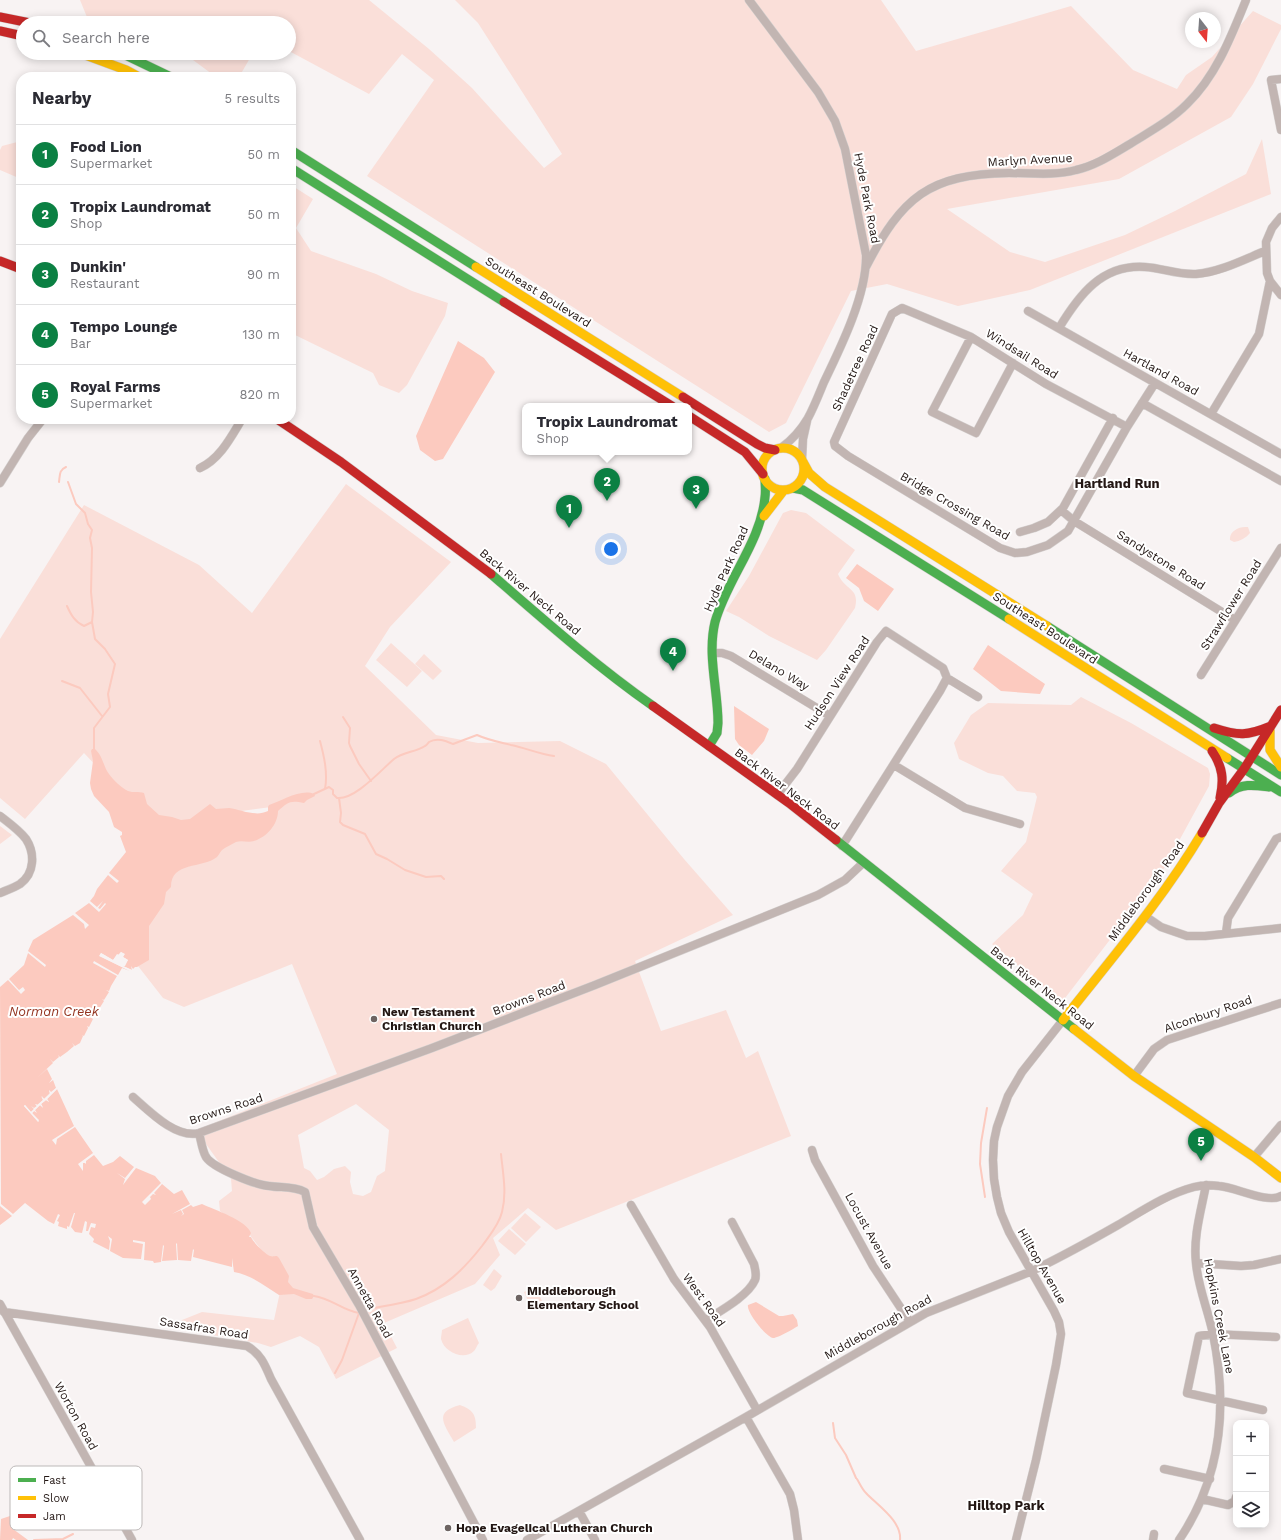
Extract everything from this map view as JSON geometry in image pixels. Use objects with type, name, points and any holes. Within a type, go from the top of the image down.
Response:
[{"type":"main road","points":[[0,17],[16,20]]},
{"type":"main road","points":[[0,31],[16,35]]},
{"type":"main road","points":[[0,37],[16,36]]},
{"type":"main road","points":[[99,60],[130,72]]},
{"type":"main road","points":[[136,60],[161,72]]},
{"type":"main road","name":"Southeast Boulevard","points":[[296,153],[757,444],[765,448],[778,449]]},
{"type":"main road","points":[[296,171],[667,403]]},
{"type":"main road","points":[[0,260],[16,267]]},
{"type":"main road","points":[[692,418],[745,452],[764,477],[774,488],[788,489],[800,482],[804,474],[802,460],[790,449],[778,449],[770,453],[762,465],[764,477]]},
{"type":"main road","name":"Back River Neck Road","points":[[285,424],[341,462],[483,567],[597,664],[777,795],[1134,1076],[1254,1157],[1281,1178]]},
{"type":"main road","name":"Southeast Boulevard","points":[[802,460],[809,473],[825,487],[1201,723],[1281,775]]},
{"type":"main road","name":"Hyde Park Road","points":[[709,746],[715,738],[718,725],[713,637],[718,615],[761,520],[767,491],[764,477]]},
{"type":"main road","name":"Southeast Boulevard","points":[[788,489],[803,490],[1281,792]]},
{"type":"main road","name":"Hyde Park Road","points":[[761,520],[788,489]]},
{"type":"main road","name":"Middleborough Road","points":[[1063,1020],[1145,916],[1185,861],[1218,803],[1244,769],[1281,710]]},
{"type":"main road","points":[[1201,723],[1236,734],[1247,735],[1271,726]]},
{"type":"main road","points":[[1271,726],[1268,744],[1269,751],[1281,767]]},
{"type":"main road","points":[[1207,744],[1219,759],[1224,773],[1223,786],[1218,803]]},
{"type":"main road","points":[[1218,803],[1232,790],[1247,784],[1273,787]]},
{"type":"street","name":"Hyde Park Road","points":[[749,0],[818,92],[836,121],[845,149],[863,239],[866,267],[856,306],[845,336],[808,418],[803,439],[802,460]]},
{"type":"street","name":"Marlyn Avenue","points":[[866,267],[898,213],[919,195],[933,187],[956,179],[978,174],[1054,173],[1076,170],[1100,161],[1165,122],[1186,105],[1202,88],[1214,69],[1248,0]]},
{"type":"street","points":[[1281,79],[1271,80],[1281,130]]},
{"type":"street","points":[[1281,217],[1272,228],[1266,242],[1265,251],[1267,272],[1270,281],[1281,295]]},
{"type":"street","points":[[1059,328],[1073,305],[1092,284],[1119,269],[1145,267],[1177,273],[1203,273],[1219,269],[1265,251]]},
{"type":"street","points":[[1211,414],[1259,334],[1270,281]]},
{"type":"street","name":"Windsail Road","points":[[902,308],[971,337],[1046,384],[1113,418],[1127,427]]},
{"type":"street","name":"Shadetree Road","points":[[834,442],[892,314],[902,308]]},
{"type":"street","name":"Hartland Road","points":[[1028,311],[1281,454]]},
{"type":"street","points":[[971,337],[932,412],[976,433],[1013,363]]},
{"type":"street","name":"Bridge Crossing Road","points":[[834,442],[835,446],[839,450],[860,464],[1000,548],[1008,552],[1027,552],[1048,545],[1068,532],[1127,427],[1155,383]]},
{"type":"street","points":[[1142,403],[1281,481]]},
{"type":"street","name":"Hyde Park Road","points":[[778,449],[795,436],[808,418]]},
{"type":"street","points":[[1020,532],[1043,525],[1061,510],[1113,418]]},
{"type":"street","points":[[0,483],[28,438],[39,424]]},
{"type":"street","points":[[200,468],[208,464],[216,456],[238,424]]},
{"type":"street","name":"Sandystone Road","points":[[1061,510],[1074,521],[1235,620]]},
{"type":"street","name":"Strawflower Road","points":[[1201,675],[1281,548]]},
{"type":"street","name":"Hudson View Road","points":[[777,795],[797,769],[877,642],[886,631],[943,668],[947,678],[978,697]]},
{"type":"street","name":"Delano Way","points":[[713,653],[722,653],[731,656],[830,716]]},
{"type":"street","points":[[842,846],[947,678]]},
{"type":"street","points":[[894,765],[965,808],[1020,824]]},
{"type":"street","points":[[0,816],[25,839],[31,851],[32,865],[30,872],[21,883],[0,893]]},
{"type":"street","points":[[1226,933],[1228,918],[1276,839],[1281,837]]},
{"type":"street","name":"Browns Road","points":[[133,1097],[175,1130],[188,1134],[199,1133],[432,1048],[818,895],[845,880],[863,862]]},
{"type":"street","points":[[1145,916],[1161,927],[1187,936],[1204,936],[1281,928]]},
{"type":"street","name":"Alconbury Road","points":[[1134,1076],[1154,1049],[1167,1040],[1281,1002]]},
{"type":"street","name":"Hilltop Avenue","points":[[1016,1540],[1050,1400],[1061,1334],[1059,1322],[1054,1311],[1009,1232],[1002,1213],[994,1179],[994,1141],[1002,1112],[1014,1084],[1063,1020]]},
{"type":"street","points":[[1254,1157],[1281,1125]]},
{"type":"street","name":"Annetta Road","points":[[199,1133],[205,1156],[218,1166],[237,1176],[260,1185],[293,1187],[305,1192],[313,1227],[359,1305],[483,1540]]},
{"type":"street","name":"Locust Avenue","points":[[812,1150],[815,1160],[874,1266],[910,1322]]},
{"type":"street","name":"Middleborough Road","points":[[526,1540],[746,1417],[910,1322],[940,1306],[1032,1271],[1081,1246],[1172,1195],[1196,1186],[1206,1185],[1220,1186],[1269,1198],[1278,1198],[1281,1196]]},
{"type":"street","name":"Hopkins Creek Lane","points":[[1179,1540],[1189,1525],[1210,1479],[1220,1434],[1218,1368],[1196,1264],[1196,1233],[1206,1185]]},
{"type":"street","points":[[1269,1198],[1281,1201]]},
{"type":"street","name":"West Road","points":[[631,1205],[674,1279],[706,1320],[757,1410]]},
{"type":"street","points":[[706,1320],[747,1291],[755,1279],[756,1271],[754,1264],[732,1222]]},
{"type":"street","points":[[1196,1264],[1254,1265],[1281,1259]]},
{"type":"street","name":"Worton Road","points":[[0,1304],[90,1466]]},
{"type":"street","name":"Sassafras Road","points":[[4,1312],[212,1340],[248,1346],[258,1352],[271,1379],[360,1540]]},
{"type":"street","points":[[1263,1410],[1187,1393],[1199,1336],[1212,1334],[1276,1337]]},
{"type":"street","points":[[746,1417],[790,1494],[798,1540]]},
{"type":"street","points":[[1164,1469],[1210,1479]]},
{"type":"street","points":[[1202,1499],[1228,1505],[1233,1502]]},
{"type":"street","points":[[579,1511],[595,1540]]},
{"type":"street","name":"Worton Road","points":[[126,1530],[132,1540]]},
{"type":"shaded area","points":[[80,0],[369,0],[429,49],[472,88],[544,168],[562,154],[478,23],[455,0],[881,0],[916,51],[1071,6],[1133,70],[1177,89],[1186,75],[1212,57],[1253,11],[1281,25],[1281,29],[1253,84],[1231,117],[1119,179],[947,209],[1010,252],[1045,262],[1125,235],[1246,174],[1262,139],[1271,194],[1030,290],[958,306],[887,284],[851,291],[786,423],[769,432],[367,176],[434,80],[402,54],[369,94],[296,55],[296,16],[87,16]]},
{"type":"shaded area","points":[[193,60],[249,60],[242,72],[209,72]]},
{"type":"shaded area","points":[[16,142],[16,177],[0,170],[0,150],[2,146]]},
{"type":"shaded area","points":[[296,188],[313,199],[296,228]]},
{"type":"shaded area","points":[[296,228],[311,251],[376,274],[412,291],[448,303],[445,316],[407,385],[399,393],[379,385],[373,373],[296,335]]},
{"type":"shaded area","points":[[346,484],[451,562],[390,627],[365,666],[436,735],[478,743],[560,741],[606,764],[684,859],[733,915],[635,961],[661,1031],[726,1010],[746,1058],[758,1051],[791,1136],[556,1230],[528,1208],[493,1238],[500,1255],[475,1284],[384,1323],[397,1348],[336,1379],[319,1347],[300,1336],[271,1347],[258,1343],[179,1329],[182,1320],[202,1312],[274,1320],[283,1278],[246,1230],[231,1221],[220,1211],[219,1201],[232,1191],[231,1179],[196,1130],[337,1074],[292,964],[184,1007],[163,998],[138,966],[147,925],[175,870],[279,806],[234,812],[181,829],[147,813],[100,770],[84,753],[25,819],[0,798],[0,639],[84,505],[199,565],[252,613]],"holes":[[[356,1104],[389,1130],[385,1171],[377,1176],[371,1192],[363,1196],[353,1194],[350,1182],[351,1172],[345,1166],[334,1169],[324,1177],[317,1180],[310,1171],[304,1168],[298,1135]]]},
{"type":"shaded area","points":[[791,510],[806,513],[855,550],[838,574],[844,584],[854,592],[856,601],[855,608],[826,650],[817,660],[769,636],[739,617],[726,611],[749,576],[783,513]]},
{"type":"shaded area","points":[[1248,527],[1250,533],[1247,536],[1236,542],[1230,540],[1234,530]]},
{"type":"shaded area","points":[[391,643],[422,671],[407,687],[376,660]]},
{"type":"shaded area","points":[[424,654],[442,671],[433,680],[415,664]]},
{"type":"shaded area","points":[[1081,697],[1131,723],[1208,768],[1210,774],[1209,786],[1162,872],[1062,1002],[992,944],[1023,915],[1033,894],[1001,871],[1026,842],[1037,797],[1035,793],[1017,791],[1003,776],[988,773],[959,759],[954,743],[971,715],[988,703],[1071,705]]},
{"type":"shaded area","points":[[0,826],[12,835],[0,844]]},
{"type":"shaded area","points":[[525,1213],[541,1227],[526,1242],[511,1228]]},
{"type":"shaded area","points":[[509,1229],[526,1244],[515,1255],[498,1241]]},
{"type":"shaded area","points":[[494,1269],[502,1276],[495,1288],[491,1291],[483,1285]]},
{"type":"shaded area","points":[[535,1287],[542,1301],[531,1307],[524,1292]]},
{"type":"shaded area","points":[[468,1318],[479,1343],[475,1350],[470,1354],[455,1354],[443,1344],[441,1339],[442,1330]]},
{"type":"shaded area","points":[[460,1405],[473,1413],[476,1428],[454,1442],[444,1424],[443,1419],[446,1411]]},
{"type":"water","points":[[458,341],[484,358],[495,372],[443,459],[435,461],[420,450],[416,436]]},
{"type":"water","points":[[857,564],[894,589],[878,611],[864,601],[859,588],[846,578]]},
{"type":"water","points":[[988,645],[1045,684],[1040,694],[1001,691],[973,669]]},
{"type":"water","points":[[734,706],[769,729],[764,741],[752,755],[739,745],[735,739]]},
{"type":"water","name":"Norman Creek","points":[[92,749],[95,749],[98,752],[105,768],[120,786],[128,791],[144,793],[147,804],[159,815],[181,820],[190,819],[210,804],[216,809],[229,808],[263,813],[268,811],[269,805],[292,796],[304,793],[314,794],[315,796],[304,803],[290,802],[284,806],[278,811],[278,816],[271,829],[259,839],[252,842],[236,842],[222,850],[217,857],[211,861],[182,869],[176,873],[172,879],[171,887],[166,892],[164,904],[149,926],[149,960],[133,969],[131,966],[132,970],[123,966],[128,960],[123,957],[124,954],[121,952],[113,960],[101,953],[100,956],[130,971],[122,968],[118,975],[94,961],[93,963],[117,976],[109,991],[106,990],[109,992],[104,1000],[102,999],[104,1001],[99,1009],[97,1008],[99,1010],[94,1018],[89,1016],[93,1019],[89,1027],[87,1026],[88,1028],[84,1036],[82,1035],[83,1036],[80,1043],[75,1046],[72,1043],[74,1046],[60,1057],[58,1055],[59,1057],[53,1062],[50,1059],[53,1063],[37,1078],[47,1069],[52,1079],[49,1083],[53,1080],[56,1088],[51,1093],[49,1090],[50,1093],[44,1099],[42,1096],[43,1100],[37,1105],[35,1104],[37,1106],[31,1112],[25,1105],[24,1106],[38,1121],[39,1120],[32,1113],[40,1105],[43,1107],[41,1104],[46,1100],[49,1102],[47,1099],[57,1089],[74,1126],[52,1140],[56,1145],[57,1139],[75,1127],[93,1153],[78,1164],[83,1171],[83,1163],[86,1164],[86,1161],[94,1155],[103,1166],[113,1162],[120,1156],[134,1167],[125,1178],[117,1173],[125,1179],[123,1185],[136,1168],[155,1176],[161,1183],[142,1202],[145,1205],[151,1199],[150,1197],[153,1194],[156,1195],[154,1193],[162,1184],[174,1194],[182,1190],[190,1204],[172,1214],[181,1210],[183,1214],[181,1216],[184,1214],[182,1210],[191,1205],[193,1207],[202,1204],[237,1220],[248,1228],[251,1233],[249,1237],[251,1237],[262,1250],[270,1256],[277,1256],[279,1258],[289,1276],[288,1282],[293,1288],[313,1294],[314,1296],[312,1299],[306,1299],[294,1294],[279,1295],[252,1278],[234,1272],[232,1258],[232,1267],[193,1257],[193,1249],[191,1261],[178,1260],[177,1243],[177,1260],[162,1261],[163,1245],[161,1262],[154,1263],[153,1261],[144,1260],[145,1242],[133,1240],[133,1242],[143,1244],[141,1259],[123,1258],[110,1251],[112,1239],[108,1236],[110,1241],[109,1250],[93,1242],[94,1239],[89,1234],[91,1227],[95,1228],[96,1224],[91,1223],[88,1231],[86,1231],[87,1222],[85,1221],[82,1233],[75,1232],[71,1227],[75,1213],[69,1227],[67,1226],[67,1229],[58,1226],[59,1222],[57,1221],[60,1215],[58,1214],[54,1224],[25,1203],[13,1214],[1,1204],[0,987],[8,980],[21,994],[25,990],[23,987],[19,990],[9,979],[24,965],[28,953],[45,967],[46,965],[28,951],[33,940],[73,915],[84,924],[85,929],[89,925],[75,913],[89,903],[99,912],[106,904],[105,903],[100,909],[98,908],[103,901],[97,907],[90,901],[97,889],[108,875],[117,883],[119,881],[109,873],[126,852],[120,836],[122,835],[122,832],[114,827],[109,812],[94,796],[91,789],[90,783],[93,761]]},
{"type":"water","points":[[0,1206],[12,1216],[0,1225]]},
{"type":"water","points":[[756,1302],[779,1316],[793,1314],[797,1320],[798,1326],[778,1337],[770,1337],[757,1324],[748,1308],[748,1305]]},
{"type":"water","points":[[10,1516],[10,1530],[14,1530],[28,1540],[16,1540],[13,1538],[12,1540],[0,1540],[1,1519]]},
{"type":"pier","points":[[121,952],[125,954],[123,957],[128,960],[125,966],[123,966],[132,970],[130,971],[99,956],[101,953],[113,960],[117,954],[119,955]]},
{"type":"pier","points":[[56,1088],[57,1089],[47,1099],[49,1102],[46,1100],[41,1104],[43,1108],[40,1105],[35,1110],[37,1113],[34,1111],[32,1113],[39,1121],[38,1122],[24,1106],[25,1105],[31,1112],[34,1109],[31,1106],[34,1108],[37,1106],[35,1104],[38,1105],[43,1100],[41,1096],[44,1099],[50,1094],[49,1090],[51,1092]]},
{"type":"waterway","points":[[59,482],[61,471],[66,467]]},
{"type":"waterway","points":[[68,482],[76,504],[85,513],[88,524],[92,530],[90,538],[92,548],[91,592],[93,612],[92,622],[95,639],[105,649],[115,664],[108,694],[110,707],[94,728],[94,749]]},
{"type":"waterway","points":[[67,606],[74,618],[84,626],[92,622]]},
{"type":"waterway","points":[[62,681],[80,688],[102,716]]},
{"type":"waterway","points":[[343,717],[350,728],[350,746],[359,764],[371,781]]},
{"type":"waterway","points":[[314,794],[329,787],[333,790],[333,794],[337,798],[352,794],[360,789],[394,759],[405,753],[421,748],[429,742],[435,740],[441,740],[453,744],[477,735],[494,741],[554,756]]},
{"type":"waterway","points":[[320,741],[326,771],[325,789]]},
{"type":"waterway","points":[[339,798],[341,813],[340,822],[343,825],[365,834],[376,854],[405,870],[426,877],[441,876],[444,879]]},
{"type":"waterway","points":[[985,1197],[980,1164],[981,1143],[987,1108]]},
{"type":"waterway","points":[[368,1309],[416,1299],[436,1290],[461,1270],[482,1246],[494,1230],[502,1212],[504,1176],[501,1154]]},
{"type":"waterway","points":[[314,1296],[326,1299],[348,1310],[359,1313],[342,1360],[335,1373]]},
{"type":"waterway","points":[[833,1423],[835,1438],[846,1455],[856,1478]]},
{"type":"waterway","points":[[857,1479],[862,1488],[893,1520],[900,1533],[900,1540]]},
{"type":"waterway","points":[[34,1540],[63,1539],[73,1534]]},
{"type":"traffic: fast","points":[[136,60],[161,72]]},
{"type":"traffic: fast","points":[[296,153],[476,267]]},
{"type":"traffic: fast","points":[[296,171],[504,302]]},
{"type":"traffic: fast","points":[[709,746],[717,733],[718,723],[712,660],[715,622],[720,606],[751,545],[757,529],[762,514],[765,497],[765,479]]},
{"type":"traffic: fast","points":[[793,488],[803,490],[1009,619]]},
{"type":"traffic: fast","points":[[491,574],[591,659],[653,706]]},
{"type":"traffic: fast","points":[[1047,626],[1281,775]]},
{"type":"traffic: fast","points":[[1227,758],[1281,792]]},
{"type":"traffic: fast","points":[[1229,793],[1243,786],[1253,785],[1269,787]]},
{"type":"traffic: fast","points":[[836,840],[1074,1029]]},
{"type":"traffic: slow","points":[[99,60],[130,72]]},
{"type":"traffic: slow","points":[[476,267],[683,397]]},
{"type":"traffic: slow","points":[[783,448],[798,454],[804,469],[798,484],[783,490],[768,484],[762,469],[768,454],[783,448]]},
{"type":"traffic: slow","points":[[803,462],[809,473],[825,487],[1047,626]]},
{"type":"traffic: slow","points":[[764,516],[784,490]]},
{"type":"traffic: slow","points":[[1009,619],[1227,758]]},
{"type":"traffic: slow","points":[[1270,730],[1270,750],[1281,767]]},
{"type":"traffic: slow","points":[[1063,1020],[1153,906],[1187,858],[1202,833]]},
{"type":"traffic: slow","points":[[1074,1029],[1134,1076],[1254,1157],[1281,1178]]},
{"type":"traffic: jam","points":[[0,17],[16,20]]},
{"type":"traffic: jam","points":[[0,31],[16,34]]},
{"type":"traffic: jam","points":[[0,261],[16,267]]},
{"type":"traffic: jam","points":[[504,302],[667,403]]},
{"type":"traffic: jam","points":[[683,397],[757,444],[765,448],[775,450]]},
{"type":"traffic: jam","points":[[692,418],[745,452],[763,474]]},
{"type":"traffic: jam","points":[[284,424],[341,462],[491,574]]},
{"type":"traffic: jam","points":[[653,706],[789,803],[836,840]]},
{"type":"traffic: jam","points":[[1202,833],[1219,803],[1244,769],[1281,710]]},
{"type":"traffic: jam","points":[[1214,728],[1237,734],[1243,734],[1255,732],[1271,726]]},
{"type":"traffic: jam","points":[[1212,751],[1216,757],[1222,774],[1220,798]]},
{"type":"place","name":"Tropix Laundromat","points":[[607,501]]},
{"type":"place","name":"Dunkin'","points":[[696,509]]},
{"type":"place","name":"Food Lion","points":[[569,528]]},
{"type":"place","name":"Tempo Lounge","points":[[673,671]]},
{"type":"place","name":"New Testament Christian Church","points":[[374,1019]]},
{"type":"place","name":"Royal Farms","points":[[1201,1161]]},
{"type":"place","name":"Middleborough Elementary School","points":[[519,1298]]},
{"type":"place","name":"Hope Evagelical Lutheran Church","points":[[448,1528]]},
{"type":"district","name":"Hartland Run","points":[[1117,483]]},
{"type":"district","name":"Hilltop Park","points":[[1006,1505]]}]
